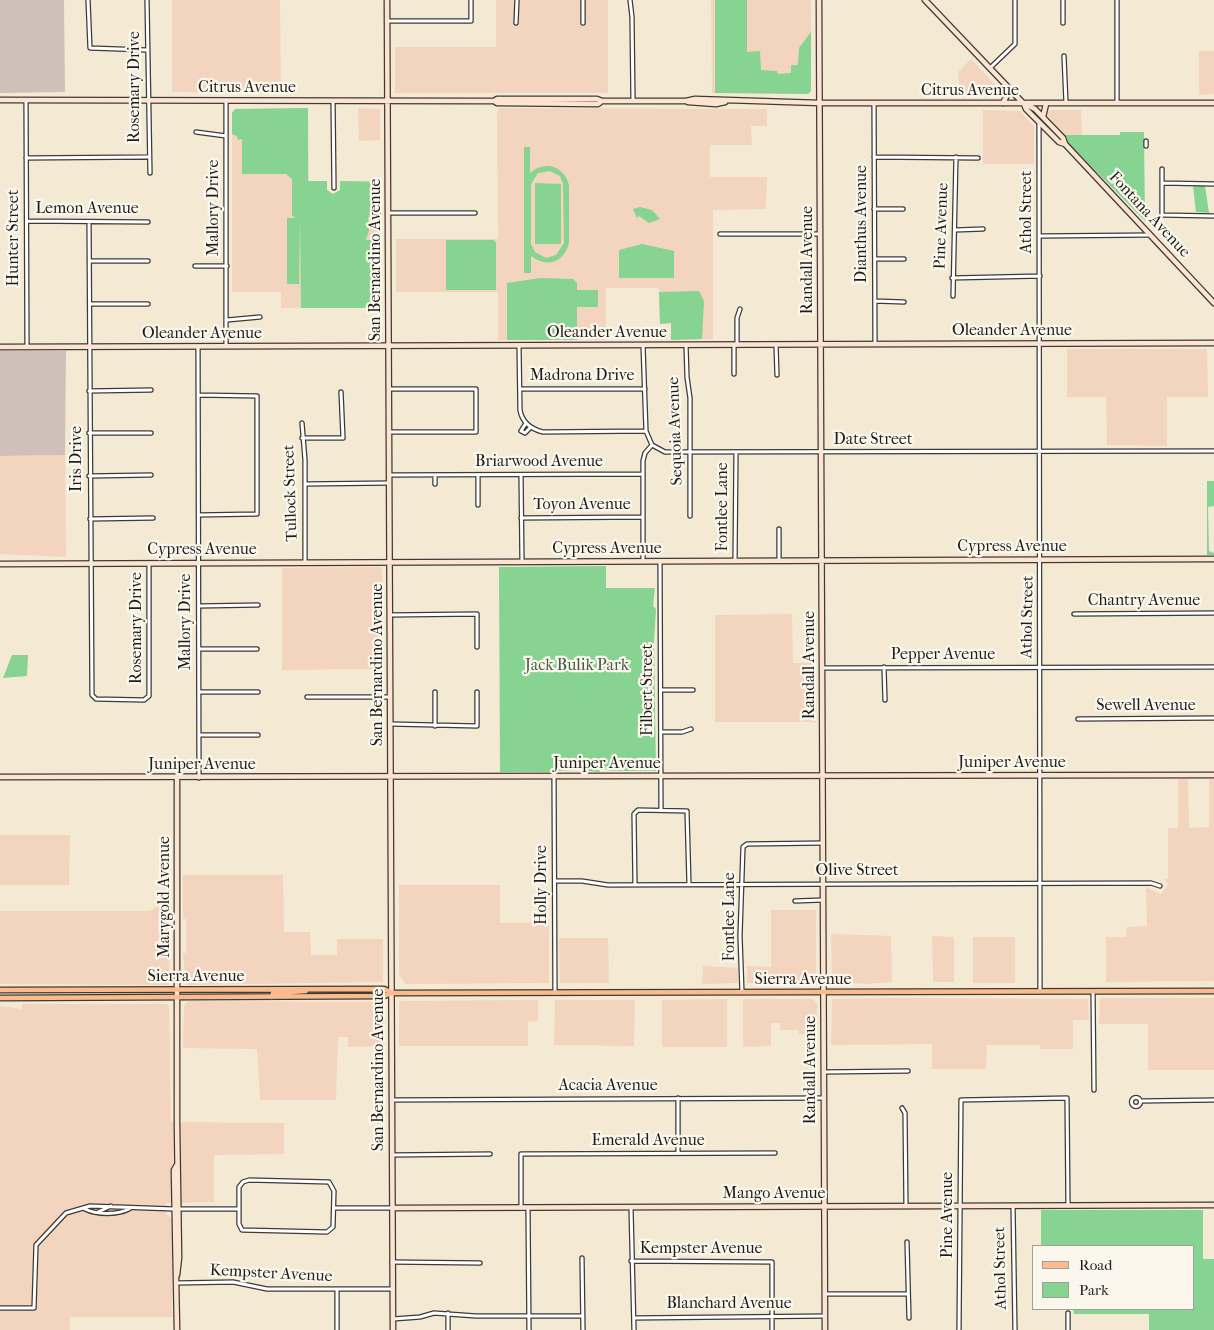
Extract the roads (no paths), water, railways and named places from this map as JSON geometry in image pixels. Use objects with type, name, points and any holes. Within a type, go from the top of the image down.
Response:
[{"type":"main road","name":"Sierra Avenue","points":[[0,990],[384,989],[392,993]]},
{"type":"main road","points":[[272,997],[273,993],[300,993],[310,990]]},
{"type":"main road","name":"Sierra Avenue","points":[[0,998],[384,996],[392,993],[1214,991]]},
{"type":"street","points":[[88,0],[90,48],[147,50]]},
{"type":"street","name":"Rosemary Drive","points":[[147,0],[148,157],[150,173]]},
{"type":"street","name":"San Bernardino Avenue","points":[[387,0],[393,1330]]},
{"type":"street","points":[[388,21],[471,22],[471,0]]},
{"type":"street","points":[[516,23],[517,0]]},
{"type":"street","points":[[582,0],[583,23]]},
{"type":"street","points":[[630,0],[633,101]]},
{"type":"street","name":"Randall Avenue","points":[[819,0],[825,1330]]},
{"type":"street","name":"Fontana Avenue","points":[[925,0],[991,67],[1024,104],[1026,109],[1059,142],[1065,144],[1214,302]]},
{"type":"street","points":[[991,67],[1015,44],[1014,0]]},
{"type":"street","points":[[1063,0],[1063,23]]},
{"type":"street","points":[[1117,0],[1117,104]]},
{"type":"street","points":[[1064,56],[1066,104]]},
{"type":"street","points":[[1003,104],[1007,95],[1005,83]]},
{"type":"street","name":"Citrus Avenue","points":[[0,100],[494,101],[497,99],[597,99],[602,101],[686,102],[722,100],[725,102],[1003,104],[1214,103]]},
{"type":"street","name":"Hunter Street","points":[[26,100],[27,347]]},
{"type":"street","name":"Mallory Drive","points":[[226,100],[226,346]]},
{"type":"street","points":[[333,101],[334,188]]},
{"type":"street","name":"Dianthus Avenue","points":[[874,103],[875,344]]},
{"type":"street","name":"Fontana Avenue","points":[[1024,104],[1035,109],[1064,138],[1065,144]]},
{"type":"street","points":[[1043,118],[1046,104]]},
{"type":"street","name":"Athol Street","points":[[1039,122],[1041,451],[1040,992]]},
{"type":"street","points":[[196,132],[206,135],[226,136]]},
{"type":"street","points":[[1146,141],[1146,146]]},
{"type":"street","points":[[874,156],[978,158]]},
{"type":"street","points":[[26,158],[148,157]]},
{"type":"street","name":"Pine Avenue","points":[[953,296],[952,239],[955,230],[956,157]]},
{"type":"street","points":[[1162,169],[1162,215],[1214,216]]},
{"type":"street","points":[[1162,183],[1214,184]]},
{"type":"street","points":[[874,209],[903,209]]},
{"type":"street","points":[[388,213],[475,213]]},
{"type":"street","name":"Lemon Avenue","points":[[26,222],[148,222]]},
{"type":"street","name":"Iris Drive","points":[[89,222],[89,476],[92,695]]},
{"type":"street","points":[[955,230],[983,229]]},
{"type":"street","points":[[720,234],[820,234]]},
{"type":"street","points":[[1040,236],[1151,235]]},
{"type":"street","points":[[874,259],[904,259]]},
{"type":"street","points":[[89,261],[148,261]]},
{"type":"street","points":[[195,266],[226,266]]},
{"type":"street","points":[[952,278],[1040,276]]},
{"type":"street","points":[[875,301],[904,302]]},
{"type":"street","points":[[90,304],[148,304]]},
{"type":"street","points":[[734,374],[737,318],[740,309]]},
{"type":"street","points":[[227,320],[260,317]]},
{"type":"street","name":"Oleander Avenue","points":[[0,347],[1214,344]]},
{"type":"street","points":[[643,345],[646,431],[652,445],[644,456],[643,561]]},
{"type":"street","name":"Sequoia Avenue","points":[[686,345],[686,377],[690,398],[690,516]]},
{"type":"street","points":[[776,345],[777,375]]},
{"type":"street","name":"Mallory Drive","points":[[198,346],[199,778]]},
{"type":"street","points":[[519,346],[520,410],[530,428],[543,432],[646,431]]},
{"type":"street","name":"Madrona Drive","points":[[520,389],[645,388]]},
{"type":"street","points":[[389,389],[476,389],[476,432],[389,432]]},
{"type":"street","points":[[89,391],[151,390]]},
{"type":"street","points":[[302,438],[343,438],[341,392]]},
{"type":"street","points":[[198,395],[257,396],[257,514],[199,514]]},
{"type":"street","name":"Tullock Street","points":[[302,423],[305,484],[305,562]]},
{"type":"street","points":[[526,423],[522,432],[525,433],[530,428]]},
{"type":"street","points":[[89,434],[151,433]]},
{"type":"street","name":"Date Street","points":[[652,445],[664,452],[690,453],[1214,451]]},
{"type":"street","name":"Fontlee Lane","points":[[736,453],[736,561]]},
{"type":"street","name":"Briarwood Avenue","points":[[389,475],[643,474]]},
{"type":"street","points":[[89,476],[151,475]]},
{"type":"street","points":[[435,475],[435,484]]},
{"type":"street","points":[[478,475],[478,505]]},
{"type":"street","points":[[521,475],[522,562]]},
{"type":"street","points":[[305,484],[389,483]]},
{"type":"street","name":"Toyon Avenue","points":[[521,518],[643,517]]},
{"type":"street","points":[[90,518],[153,518]]},
{"type":"street","points":[[779,529],[779,561]]},
{"type":"street","name":"Cypress Avenue","points":[[0,564],[91,562],[1214,559]]},
{"type":"street","name":"Filbert Street","points":[[660,561],[661,810]]},
{"type":"street","name":"Rosemary Drive","points":[[92,695],[99,700],[144,700],[150,694],[149,562]]},
{"type":"street","points":[[198,606],[258,605]]},
{"type":"street","name":"Chantry Avenue","points":[[1074,614],[1214,612]]},
{"type":"street","points":[[390,615],[477,614],[478,647]]},
{"type":"street","points":[[198,649],[258,649]]},
{"type":"street","points":[[884,667],[884,700]]},
{"type":"street","name":"Pepper Avenue","points":[[822,668],[1214,667]]},
{"type":"street","points":[[661,690],[693,690]]},
{"type":"street","points":[[198,692],[258,692]]},
{"type":"street","points":[[435,692],[435,726]]},
{"type":"street","points":[[390,724],[477,726],[477,692]]},
{"type":"street","points":[[307,697],[390,697]]},
{"type":"street","name":"Sewell Avenue","points":[[1078,719],[1214,718]]},
{"type":"street","points":[[661,732],[682,732],[691,729]]},
{"type":"street","points":[[198,735],[258,735]]},
{"type":"street","name":"Juniper Avenue","points":[[0,777],[1214,775]]},
{"type":"street","name":"Holly Drive","points":[[554,776],[555,993]]},
{"type":"street","name":"Marygold Avenue","points":[[176,1209],[178,998],[177,778]]},
{"type":"street","points":[[635,884],[635,813],[638,810],[685,810],[688,813],[689,884]]},
{"type":"street","name":"Fontlee Lane","points":[[742,992],[740,936],[742,849],[747,844],[823,843]]},
{"type":"street","name":"Olive Street","points":[[555,881],[635,884],[1151,883],[1160,886]]},
{"type":"street","points":[[796,901],[823,900]]},
{"type":"street","points":[[1093,991],[1094,1090]]},
{"type":"street","points":[[824,1072],[908,1072]]},
{"type":"street","points":[[678,1098],[678,1153]]},
{"type":"street","name":"Acacia Avenue","points":[[392,1100],[824,1098]]},
{"type":"street","name":"Pine Avenue","points":[[959,1330],[961,1100],[1067,1098],[1068,1206]]},
{"type":"street","points":[[1141,1101],[1214,1100]]},
{"type":"street","points":[[902,1108],[905,1113],[906,1206]]},
{"type":"street","name":"Emerald Avenue","points":[[521,1208],[521,1154],[775,1153]]},
{"type":"street","points":[[392,1155],[490,1154]]},
{"type":"street","points":[[258,1180],[326,1180],[333,1187],[334,1208],[334,1225],[327,1232],[246,1232],[240,1227],[240,1185],[246,1181],[258,1180]]},
{"type":"street","name":"Mango Avenue","points":[[334,1208],[1214,1205]]},
{"type":"street","points":[[84,1209],[90,1206],[111,1206],[129,1209],[239,1209]]},
{"type":"street","points":[[98,1213],[100,1210],[111,1206]]},
{"type":"street","name":"Athol Street","points":[[1013,1206],[1015,1330]]},
{"type":"street","points":[[528,1208],[529,1330]]},
{"type":"street","points":[[631,1208],[634,1330]]},
{"type":"street","points":[[0,1308],[34,1308],[34,1253],[38,1242],[66,1213],[84,1209],[98,1213],[115,1213],[129,1209]]},
{"type":"street","points":[[176,1209],[177,1250],[179,1258],[177,1275]]},
{"type":"street","points":[[176,1209],[177,1330]]},
{"type":"street","points":[[907,1242],[909,1318]]},
{"type":"street","points":[[582,1258],[583,1330]]},
{"type":"street","name":"Kempster Avenue","points":[[631,1261],[772,1262],[772,1316]]},
{"type":"street","points":[[392,1262],[480,1263]]},
{"type":"street","name":"Kempster Avenue","points":[[177,1283],[233,1282],[267,1289],[392,1289]]},
{"type":"street","points":[[337,1290],[337,1330]]},
{"type":"street","points":[[825,1294],[908,1294]]},
{"type":"street","points":[[448,1313],[448,1330]]},
{"type":"street","points":[[393,1319],[448,1313],[476,1316],[583,1316]]},
{"type":"street","points":[[1068,1313],[1068,1330]]},
{"type":"street","points":[[772,1316],[772,1330]]},
{"type":"street","name":"Blanchard Avenue","points":[[634,1318],[825,1316]]},
{"type":"park label","name":"Jack Bulik Park","points":[[577,666]]}]
